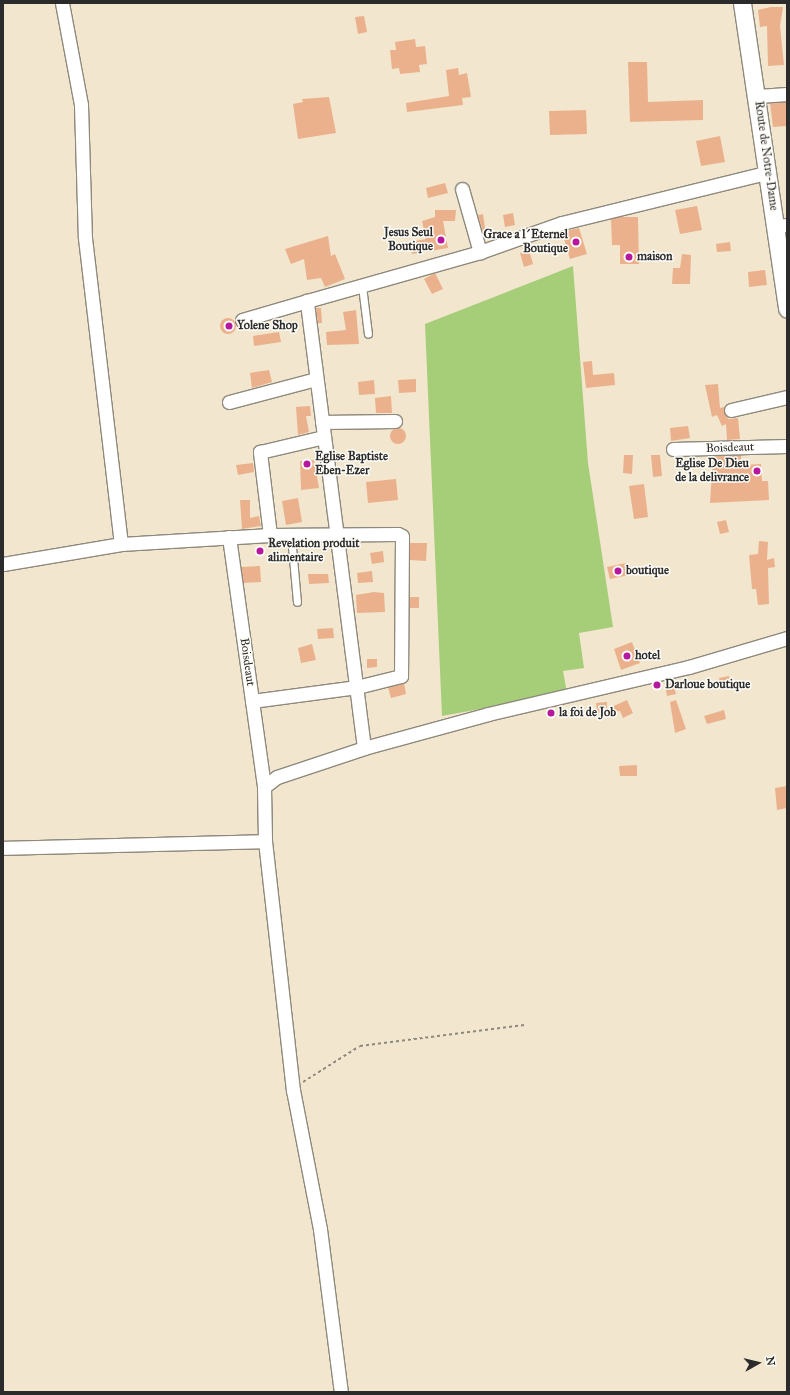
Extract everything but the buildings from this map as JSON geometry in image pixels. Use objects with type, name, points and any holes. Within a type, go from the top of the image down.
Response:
[{"type":"street","points":[[62,3],[81,105],[85,238],[121,544]]},
{"type":"street","name":"Route de Notre-Dame","points":[[742,3],[769,172],[781,226],[787,309]]},
{"type":"street","points":[[758,96],[787,94]]},
{"type":"street","points":[[242,320],[480,252],[562,223],[769,172]]},
{"type":"street","points":[[462,188],[480,252]]},
{"type":"street","points":[[307,301],[364,748]]},
{"type":"street","points":[[229,402],[316,380]]},
{"type":"street","points":[[731,410],[787,397]]},
{"type":"street","points":[[322,422],[395,421]]},
{"type":"street","points":[[270,535],[260,452],[324,436]]},
{"type":"street","name":"Boisdeaut","points":[[673,449],[787,446]]},
{"type":"street","points":[[3,564],[121,544],[270,535],[402,536],[401,676],[357,687],[252,701]]},
{"type":"street","name":"Boisdeaut","points":[[230,537],[264,787],[264,841],[293,1090],[320,1229],[341,1392]]},
{"type":"street","points":[[264,787],[277,777],[364,748],[488,714],[689,667],[787,638]]},
{"type":"street","points":[[3,848],[264,841]]},
{"type":"lane","points":[[362,286],[368,334]]},
{"type":"lane","points":[[291,536],[297,602]]},
{"type":"path","points":[[293,1090],[347,1051],[360,1046],[525,1025]]},
{"type":"green space","points":[[573,266],[588,463],[613,627],[579,633],[584,668],[563,671],[567,693],[442,716],[425,324]]},
{"type":"place","name":"Jesus Seul Boutique","points":[[441,240]]},
{"type":"place","name":"Grace a l´Eternel Boutique","points":[[576,242]]},
{"type":"place","name":"maison","points":[[629,257]]},
{"type":"place","name":"Yolene Shop","points":[[229,326]]},
{"type":"place","name":"Eglise Baptiste Eben-Ezer","points":[[307,464]]},
{"type":"place","name":"Eglise De Dieu de la delivrance","points":[[757,471]]},
{"type":"place","name":"Revelation produit alimentaire","points":[[260,551]]},
{"type":"place","name":"boutique","points":[[618,571]]},
{"type":"place","name":"hotel","points":[[627,656]]},
{"type":"place","name":"Darloue boutique","points":[[657,685]]},
{"type":"place","name":"la foi de Job","points":[[551,713]]}]
